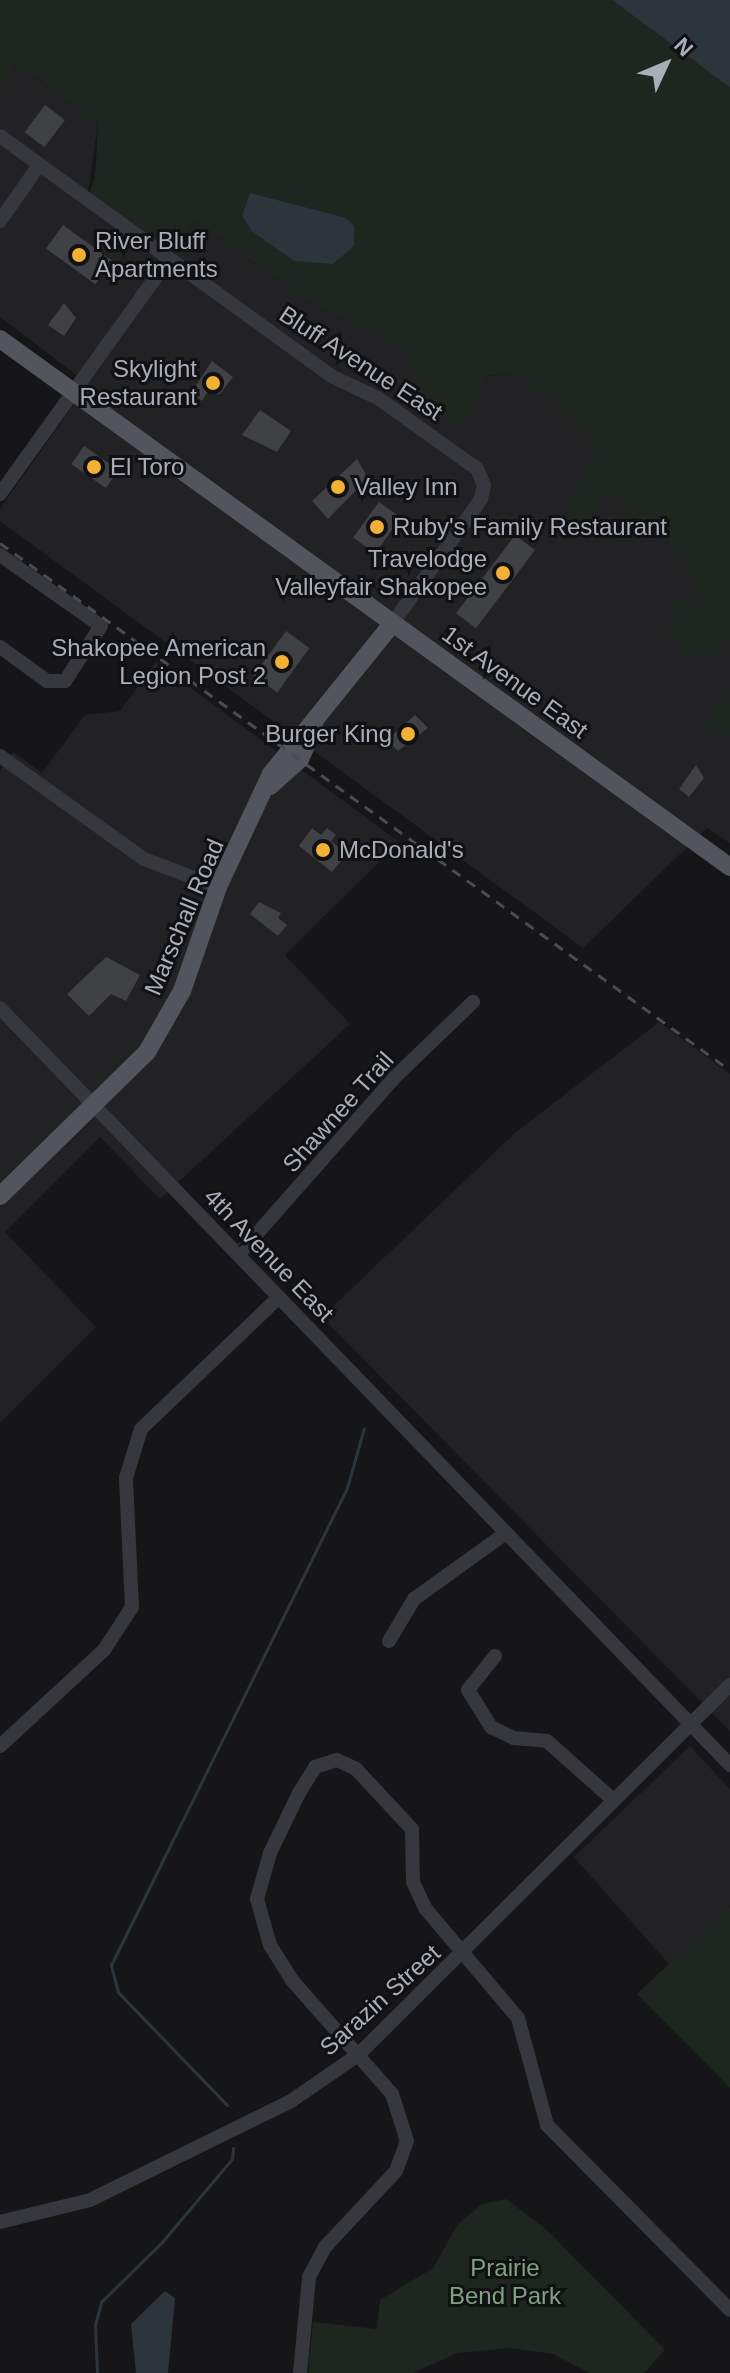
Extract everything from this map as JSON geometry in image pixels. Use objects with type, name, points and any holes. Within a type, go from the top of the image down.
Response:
[{"type":"main road","name":"1st Avenue East","points":[[0,339],[730,867]]},
{"type":"main road","name":"Marschall Road","points":[[0,1196],[147,1052],[180,995],[218,887],[288,750],[314,727],[393,623]]},
{"type":"street","name":"Bluff Avenue East","points":[[0,136],[331,376],[378,398],[470,462],[484,485],[481,499]]},
{"type":"street","points":[[0,221],[39,165]]},
{"type":"street","points":[[0,494],[169,259]]},
{"type":"street","name":"Marschall Road","points":[[393,623],[481,499]]},
{"type":"street","points":[[0,555],[101,626],[65,681],[47,681],[0,647]]},
{"type":"street","points":[[0,756],[144,859],[218,887]]},
{"type":"street","name":"Shawnee Trail","points":[[239,1254],[396,1076],[473,1002]]},
{"type":"street","name":"4th Avenue East","points":[[0,1008],[239,1254],[503,1535],[730,1765]]},
{"type":"street","points":[[0,1746],[104,1650],[132,1607],[126,1478],[141,1429],[279,1297]]},
{"type":"street","points":[[389,1641],[414,1599],[503,1535]]},
{"type":"street","points":[[495,1656],[468,1690],[491,1727],[514,1738],[547,1741],[611,1798]]},
{"type":"street","name":"Sarazin Street","points":[[0,2222],[90,2200],[291,2101],[358,2055],[466,1953],[611,1798],[730,1685]]},
{"type":"street","points":[[300,2373],[309,2277],[325,2247],[396,2171],[407,2141],[392,2094],[292,1980],[270,1945],[257,1899],[270,1853],[315,1767],[337,1760],[356,1769],[412,1829],[413,1882],[425,1908],[518,2018],[547,2125],[730,2310]]},
{"type":"shaded area","points":[[612,0],[730,0],[730,87],[728,86]]},
{"type":"shaded area","points":[[17,63],[98,124],[87,199],[169,259],[196,221],[319,309],[380,334],[444,381],[551,369],[730,617],[730,843],[707,828],[583,948],[0,521],[0,509],[88,384],[0,317],[0,90]]},
{"type":"shaded area","points":[[250,193],[346,218],[354,226],[354,246],[333,264],[294,261],[252,231],[242,216]]},
{"type":"shaded area","points":[[156,662],[399,842],[285,955],[350,1024],[160,1199],[100,1137],[5,1232],[96,1327],[0,1423],[0,771],[13,752],[42,773],[85,715],[120,711]]},
{"type":"shaded area","points":[[659,1022],[730,1074],[730,1731],[322,1317],[516,1132]]},
{"type":"shaded area","points":[[690,1746],[730,1789],[730,1906],[669,1964],[574,1857]]},
{"type":"shaded area","points":[[165,2291],[175,2298],[168,2373],[136,2373],[131,2324]]},
{"type":"green space","points":[[0,0],[612,0],[730,87],[730,633],[723,649],[705,659],[685,653],[668,630],[672,610],[683,600],[708,609],[661,527],[649,538],[617,542],[629,516],[617,492],[604,493],[582,530],[566,526],[574,491],[594,462],[591,437],[517,373],[486,376],[475,410],[452,425],[416,384],[404,352],[381,335],[319,309],[196,221],[169,259],[87,199],[95,178],[98,124],[17,63],[0,90]]},
{"type":"green space","points":[[730,688],[730,736],[716,738],[702,725]]},
{"type":"green space","points":[[730,1906],[730,2088],[637,1994]]},
{"type":"green space","name":"Prairie Bend Park","points":[[506,2199],[548,2231],[665,2350],[644,2373],[590,2373],[553,2354],[510,2348],[457,2353],[413,2373],[308,2373],[313,2322],[377,2329],[380,2300],[433,2268],[458,2224],[482,2204]]},
{"type":"building","points":[[45,105],[65,120],[45,147],[25,132]]},
{"type":"building","name":"River Bluff Apartments","points":[[63,225],[112,261],[95,284],[46,248]]},
{"type":"building","points":[[64,303],[76,318],[64,336],[48,325]]},
{"type":"building","name":"Skylight Restaurant","points":[[212,361],[233,377],[219,395],[210,388],[202,401],[191,393]]},
{"type":"building","points":[[260,410],[291,431],[277,452],[242,435]]},
{"type":"building","name":"El Toro","points":[[84,446],[118,470],[106,488],[71,464]]},
{"type":"building","points":[[357,459],[368,478],[328,519],[312,501]]},
{"type":"building","name":"Ruby's Family Restaurant","points":[[379,502],[401,518],[375,553],[353,538]]},
{"type":"building","name":"Travelodge Valleyfair Shakopee","points":[[515,535],[535,550],[476,628],[456,613]]},
{"type":"building","name":"Shakopee American Legion Post 2","points":[[286,631],[309,648],[277,693],[254,675]]},
{"type":"building","name":"Burger King","points":[[415,715],[428,728],[398,751],[387,740]]},
{"type":"building","points":[[696,765],[704,778],[689,797],[679,789]]},
{"type":"building","name":"McDonald's","points":[[312,828],[321,835],[327,828],[336,835],[331,841],[347,854],[332,872],[299,846]]},
{"type":"building","points":[[259,902],[281,913],[278,918],[287,925],[278,936],[250,914]]},
{"type":"building","points":[[106,957],[140,975],[126,1001],[111,994],[89,1016],[67,994]]},
{"type":"waterway","points":[[227,2105],[118,1992],[111,1965],[347,1488],[364,1428]]},
{"type":"waterway","points":[[97,2373],[95,2325],[101,2302],[162,2242],[232,2159],[233,2148]]},
{"type":"railway","points":[[0,543],[730,1070]]},
{"type":"place","name":"River Bluff Apartments","points":[[79,255]]},
{"type":"place","name":"Skylight Restaurant","points":[[213,383]]},
{"type":"place","name":"El Toro","points":[[94,467]]},
{"type":"place","name":"Valley Inn","points":[[338,487]]},
{"type":"place","name":"Ruby's Family Restaurant","points":[[377,527]]},
{"type":"place","name":"Travelodge Valleyfair Shakopee","points":[[503,573]]},
{"type":"place","name":"Shakopee American Legion Post 2","points":[[282,662]]},
{"type":"place","name":"Burger King","points":[[408,734]]},
{"type":"place","name":"McDonald's","points":[[323,850]]}]
